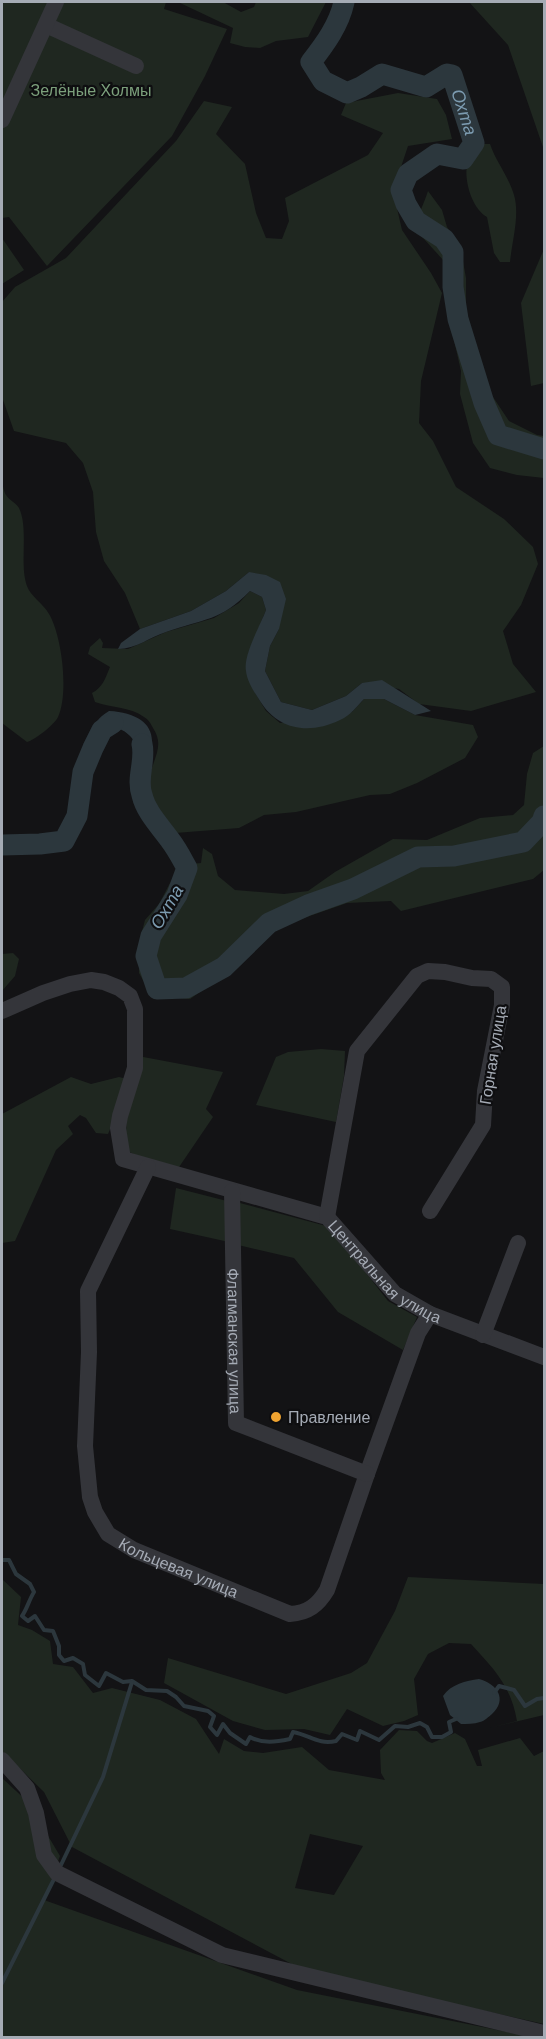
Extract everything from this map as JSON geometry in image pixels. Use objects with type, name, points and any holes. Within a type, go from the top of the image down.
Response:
[{"type":"street","points":[[2,120],[56,2]]},
{"type":"street","points":[[46,25],[135,66]]},
{"type":"street","name":"Горная улица","points":[[327,1217],[357,1050],[417,976],[428,971],[491,980],[502,987],[502,1005],[485,1091],[483,1125],[430,1211]]},
{"type":"street","name":"Центральная улица","points":[[2,1011],[70,984],[91,980],[119,988],[130,996],[135,1009],[135,1068],[120,1116],[119,1140],[123,1159],[327,1217],[395,1294],[430,1314],[544,1358]]},
{"type":"street","name":"Кольцевая улица","points":[[148,1167],[88,1291],[89,1352],[85,1446],[90,1497],[95,1512],[108,1534],[145,1554],[290,1614],[300,1614],[320,1602],[327,1590],[418,1333],[430,1314]]},
{"type":"street","name":"Флагманская улица","points":[[232,1191],[236,1423],[367,1474]]},
{"type":"street","points":[[483,1335],[518,1243]]},
{"type":"street","points":[[2,1760],[27,1788],[36,1813],[44,1855],[57,1873],[222,1955],[544,2033]]},
{"type":"green space","name":"Зелёные Холмы","points":[[2,2],[166,2],[164,9],[227,29],[205,76],[172,136],[47,266],[9,217],[2,218]]},
{"type":"green space","points":[[178,2],[223,2],[241,12],[254,7],[256,2],[326,2],[308,37],[276,41],[260,48],[230,43],[233,28]]},
{"type":"green space","points":[[469,2],[544,2],[544,150],[508,45]]},
{"type":"green space","points":[[398,93],[437,99],[446,115],[452,139],[408,146],[393,191],[402,230],[442,293],[421,381],[419,423],[433,441],[456,487],[504,519],[533,547],[538,564],[521,605],[503,631],[513,664],[536,692],[471,711],[419,704],[399,689],[362,683],[346,696],[312,710],[281,702],[265,671],[270,646],[279,629],[249,572],[226,591],[191,611],[140,629],[125,593],[104,561],[96,532],[93,492],[83,463],[66,443],[14,431],[2,397],[2,302],[15,287],[66,258],[176,141],[204,101],[232,107],[216,134],[245,164],[256,213],[266,238],[282,239],[289,221],[285,198],[368,155],[383,133],[341,115],[346,103]]},
{"type":"green space","points":[[480,144],[490,144],[514,195],[516,219],[510,262],[500,262],[494,253],[487,217],[477,208],[470,194],[466,172],[468,162]]},
{"type":"green space","points":[[428,191],[442,210],[447,227],[461,250],[466,278],[466,308],[473,339],[491,394],[509,421],[537,435],[544,436],[544,478],[517,475],[490,468],[473,443],[460,394],[461,371],[446,305],[444,261],[415,229]]},
{"type":"green space","points":[[2,238],[24,270],[2,284]]},
{"type":"green space","points":[[544,249],[544,383],[531,386],[521,303]]},
{"type":"green space","points":[[2,482],[6,495],[18,506],[22,516],[27,586],[54,624],[62,665],[63,694],[58,717],[53,724],[27,742],[2,723]]},
{"type":"green space","points":[[250,591],[262,597],[266,610],[248,654],[254,691],[266,711],[280,723],[352,712],[364,699],[384,699],[415,715],[473,725],[478,737],[465,758],[390,794],[370,795],[296,812],[264,815],[239,828],[175,833],[159,820],[149,790],[150,774],[158,748],[157,735],[148,720],[139,714],[95,702],[92,693],[101,685],[110,667],[88,654],[90,647],[100,638],[103,643],[102,648],[128,649],[166,632],[214,618],[239,603]]},
{"type":"green space","points":[[544,746],[544,870],[533,879],[401,911],[391,901],[347,903],[275,930],[229,972],[190,999],[166,997],[148,989],[139,973],[139,943],[145,920],[159,904],[170,883],[191,864],[201,863],[203,848],[212,854],[218,876],[235,890],[284,894],[308,891],[335,872],[393,839],[427,840],[480,818],[513,815],[524,805],[527,774],[533,753]]},
{"type":"green space","points":[[13,953],[19,959],[15,976],[2,991],[2,954]]},
{"type":"green space","points":[[321,1049],[345,1051],[344,1076],[336,1122],[256,1105],[276,1057],[288,1052]]},
{"type":"green space","points":[[138,1056],[223,1072],[206,1109],[213,1117],[175,1173],[125,1150],[128,1094]]},
{"type":"green space","points":[[71,1077],[91,1084],[119,1077],[127,1079],[129,1084],[108,1134],[96,1133],[86,1118],[80,1115],[68,1126],[73,1134],[56,1150],[15,1241],[2,1243],[2,1114]]},
{"type":"green space","points":[[176,1188],[227,1201],[229,1242],[170,1229]]},
{"type":"green space","points":[[240,1203],[330,1227],[388,1301],[417,1317],[403,1350],[338,1312],[294,1258],[238,1245]]},
{"type":"green space","points":[[408,1577],[544,1584],[544,1715],[489,1728],[517,1721],[506,1688],[494,1670],[471,1644],[449,1643],[428,1654],[414,1679],[418,1715],[383,1726],[347,1709],[330,1735],[304,1729],[265,1730],[233,1721],[164,1683],[168,1658],[286,1694],[351,1673],[367,1663],[395,1611]]},
{"type":"green space","points":[[2,1579],[21,1597],[18,1625],[50,1641],[53,1664],[73,1667],[93,1693],[112,1688],[160,1700],[196,1719],[219,1754],[224,1739],[244,1751],[263,1753],[302,1747],[329,1770],[385,1780],[381,1773],[380,1750],[399,1730],[417,1731],[432,1743],[455,1733],[465,1739],[477,1766],[482,1766],[478,1750],[520,1738],[534,1756],[544,1751],[544,2024],[303,1970],[72,1847],[44,1792],[2,1751]],"holes":[[[310,1834],[363,1846],[334,1895],[295,1888]]]},
{"type":"green space","points":[[2,1778],[28,1802],[60,1856],[44,1900],[297,1990],[532,2037],[2,2037]]},
{"type":"shaded area","points":[[249,572],[266,575],[280,582],[286,599],[279,629],[270,646],[265,671],[281,702],[312,710],[346,696],[362,683],[382,680],[431,711],[415,715],[384,699],[364,699],[344,718],[328,725],[306,728],[285,724],[267,711],[251,686],[247,675],[246,664],[249,649],[266,610],[262,597],[250,591],[230,608],[211,618],[166,632],[131,647],[118,649],[121,643],[140,629],[191,611],[226,591]]},
{"type":"shaded area","points":[[109,711],[134,716],[149,729],[152,737],[151,747],[140,771],[137,747],[123,730],[113,728],[108,730],[95,744],[97,721]]},
{"type":"shaded area","points":[[479,1679],[495,1688],[500,1698],[497,1708],[483,1721],[461,1724],[450,1715],[443,1696],[454,1686]]},
{"type":"waterway","name":"Охта","points":[[344,2],[335,26],[311,62],[323,81],[347,93],[382,74],[426,87],[447,74],[452,75],[474,143],[463,159],[437,154],[408,174],[401,190],[416,221],[444,239],[453,252],[453,287],[458,319],[484,403],[498,435],[544,449]]},
{"type":"waterway","name":"Охта","points":[[2,845],[64,841],[77,816],[83,772],[102,730],[113,723]]},
{"type":"waterway","name":"Охта","points":[[142,744],[140,789],[144,801],[187,868],[177,895],[151,936],[146,956],[157,989],[186,988],[224,967],[269,923],[308,905],[353,889],[418,857],[454,856],[523,842],[542,822],[544,816]]},
{"type":"waterway","points":[[2,1560],[9,1560],[16,1574],[30,1584],[34,1592],[22,1616],[28,1621],[35,1616],[44,1630],[53,1631],[59,1646],[59,1655],[64,1661],[73,1658],[83,1664],[85,1675],[99,1686],[106,1673],[123,1682],[132,1681],[146,1690],[167,1691],[184,1706],[208,1711],[214,1716],[210,1727],[217,1735],[223,1724],[230,1733],[246,1744],[250,1737],[270,1742],[290,1739],[293,1732],[319,1741],[330,1742],[336,1741],[342,1734],[357,1740],[360,1731],[379,1740],[395,1726],[408,1727],[420,1723],[427,1727],[432,1737],[442,1737],[451,1732],[449,1722],[456,1719]]},
{"type":"waterway","points":[[60,1867],[103,1777],[132,1682]]},
{"type":"waterway","points":[[494,1693],[499,1686],[514,1690],[525,1706],[544,1698]]},
{"type":"waterway","points":[[2,1983],[55,1877]]},
{"type":"place","name":"Правление","points":[[276,1417]]}]
